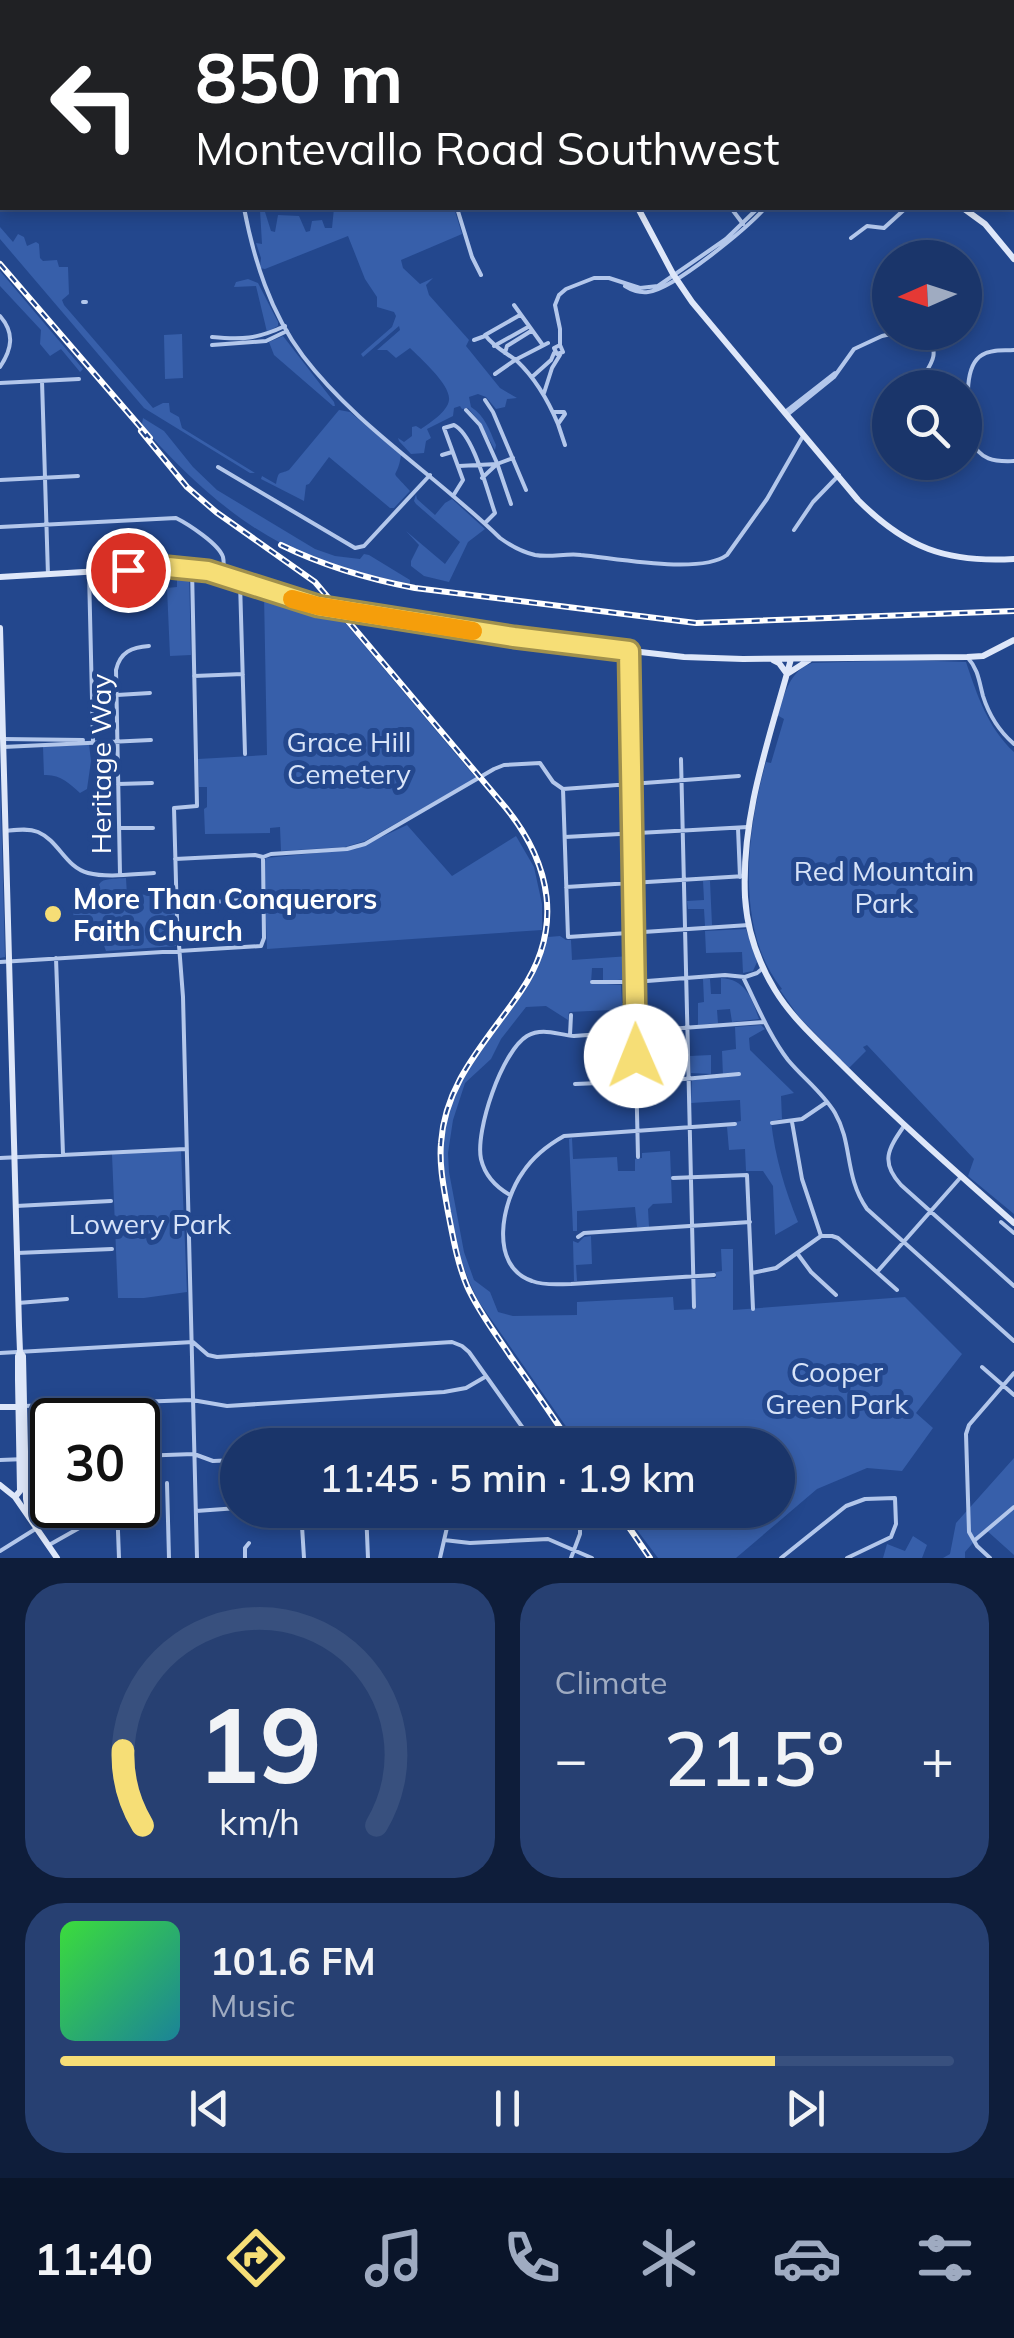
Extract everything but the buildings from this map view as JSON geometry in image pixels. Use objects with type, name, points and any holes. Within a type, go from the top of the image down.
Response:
[{"type":"main road","points":[[639,210],[674,277],[728,348],[883,524],[944,556],[966,560],[1014,559]]},
{"type":"main road","points":[[967,210],[985,224],[1014,259]]},
{"type":"main road","points":[[0,577],[192,569],[318,606],[514,637],[684,657],[967,657],[983,656],[1014,640]]},
{"type":"main road","points":[[0,628],[6,831],[4,961],[10,1016],[22,1356],[22,1459],[20,1491],[16,1497]]},
{"type":"main road","points":[[772,659],[787,674]]},
{"type":"main road","points":[[791,659],[771,726],[748,828],[742,876],[749,926],[763,968],[790,1011],[904,1126],[1014,1223]]},
{"type":"main road","points":[[787,674],[812,659]]},
{"type":"main road","points":[[0,1407],[21,1406]]},
{"type":"main road","points":[[22,1459],[29,1515]]},
{"type":"main road","points":[[0,1484],[29,1515]]},
{"type":"main road","points":[[37,1528],[57,1558]]},
{"type":"street","points":[[244,210],[254,259],[270,299],[303,355],[338,397],[510,545],[532,554],[713,562],[727,555],[748,526],[804,434]]},
{"type":"street","points":[[457,210],[482,275]]},
{"type":"street","points":[[733,210],[745,225]]},
{"type":"street","points":[[745,225],[756,210]]},
{"type":"street","points":[[532,377],[563,350],[555,305],[559,295],[594,278],[609,278],[640,288],[658,286],[763,210]]},
{"type":"street","points":[[851,238],[866,226],[884,228],[904,210]]},
{"type":"street","points":[[495,374],[545,344],[529,329],[514,305]]},
{"type":"street","points":[[474,340],[520,315]]},
{"type":"street","points":[[0,316],[8,327],[11,343],[0,367]]},
{"type":"street","points":[[212,336],[260,337],[286,329]]},
{"type":"street","points":[[212,345],[266,340],[286,329]]},
{"type":"street","points":[[494,346],[529,329]]},
{"type":"street","points":[[505,353],[507,346],[529,329]]},
{"type":"street","points":[[485,336],[515,360],[544,393],[566,445]]},
{"type":"street","points":[[786,414],[834,377],[854,349],[872,341]]},
{"type":"street","points":[[0,344],[11,343]]},
{"type":"street","points":[[1014,350],[982,355],[974,362],[968,378],[970,440],[975,449],[989,460],[1014,460]]},
{"type":"street","points":[[544,393],[557,354]]},
{"type":"street","points":[[0,384],[80,379]]},
{"type":"street","points":[[42,381],[48,575]]},
{"type":"street","points":[[484,400],[494,412],[526,490]]},
{"type":"street","points":[[466,410],[480,425],[511,504]]},
{"type":"street","points":[[552,412],[564,412],[558,424]]},
{"type":"street","points":[[454,496],[463,480],[444,428],[454,425],[462,429],[472,446],[494,514],[485,523]]},
{"type":"street","points":[[442,455],[452,452]]},
{"type":"street","points":[[458,466],[497,464],[513,458]]},
{"type":"street","points":[[482,478],[497,464]]},
{"type":"street","points":[[218,467],[355,548],[364,546],[430,475]]},
{"type":"street","points":[[794,530],[813,502],[839,475]]},
{"type":"street","points":[[0,480],[78,476]]},
{"type":"street","points":[[0,528],[176,518],[218,548],[224,559],[224,576]]},
{"type":"street","points":[[192,569],[197,806],[174,808],[182,964],[197,1558]]},
{"type":"street","points":[[89,572],[93,741]]},
{"type":"street","points":[[240,582],[245,754]]},
{"type":"street","name":"Heritage Way","points":[[120,874],[116,670],[130,649],[149,646]]},
{"type":"street","name":"Heritage Way","points":[[116,648],[123,655]]},
{"type":"street","points":[[629,651],[638,1157]]},
{"type":"street","points":[[967,657],[976,667],[989,712],[1014,744]]},
{"type":"street","points":[[194,676],[242,674]]},
{"type":"street","points":[[116,694],[150,694]]},
{"type":"street","points":[[3,743],[151,740]]},
{"type":"street","points":[[681,760],[694,1306]]},
{"type":"street","points":[[175,860],[263,857],[365,844],[504,766],[540,763],[553,782],[563,788],[739,776]]},
{"type":"street","points":[[118,784],[152,783]]},
{"type":"street","points":[[563,788],[568,937],[749,926]]},
{"type":"street","points":[[119,828],[152,828]]},
{"type":"street","points":[[566,887],[742,876],[738,828]]},
{"type":"street","points":[[565,837],[748,828]]},
{"type":"street","points":[[6,831],[38,832],[73,865],[90,874],[154,874]]},
{"type":"street","points":[[4,961],[259,946],[264,938],[263,857]]},
{"type":"street","points":[[176,904],[263,899]]},
{"type":"street","points":[[56,958],[63,1154]]},
{"type":"street","points":[[592,982],[743,977],[763,968]]},
{"type":"street","points":[[743,977],[789,1061],[827,1101],[842,1127],[853,1183],[867,1209],[1014,1341]]},
{"type":"street","points":[[570,1036],[571,1014]]},
{"type":"street","points":[[0,1016],[10,1016]]},
{"type":"street","points":[[510,1196],[495,1185],[480,1153],[482,1127],[492,1094],[521,1040],[538,1032],[570,1036],[765,1022]]},
{"type":"street","points":[[575,1084],[739,1074]]},
{"type":"street","points":[[0,1087],[12,1086]]},
{"type":"street","points":[[772,1123],[807,1116],[827,1101]]},
{"type":"street","points":[[792,1122],[802,1179],[822,1236]]},
{"type":"street","points":[[714,1275],[572,1284],[530,1280],[510,1263],[504,1247],[504,1215],[522,1172],[567,1135],[734,1124]]},
{"type":"street","points":[[904,1126],[890,1150],[889,1167],[901,1185],[1014,1286]]},
{"type":"street","points":[[0,1158],[187,1149]]},
{"type":"street","points":[[673,1178],[747,1175],[752,1309]]},
{"type":"street","points":[[877,1272],[962,1176]]},
{"type":"street","points":[[16,1206],[112,1201]]},
{"type":"street","points":[[578,1237],[584,1233],[750,1222]]},
{"type":"street","points":[[1001,1222],[1014,1234]]},
{"type":"street","points":[[752,1274],[776,1268],[822,1236],[832,1236],[898,1290]]},
{"type":"street","points":[[17,1253],[112,1249]]},
{"type":"street","points":[[797,1253],[836,1295]]},
{"type":"street","points":[[18,1303],[67,1299]]},
{"type":"street","points":[[0,1353],[193,1342],[208,1356],[216,1357],[452,1342],[462,1346],[522,1428]]},
{"type":"street","points":[[982,1366],[1014,1395]]},
{"type":"street","points":[[990,1558],[969,1532],[966,1434],[968,1425],[1014,1373]]},
{"type":"street","points":[[21,1406],[192,1400],[226,1406],[444,1392],[466,1388],[486,1376]]},
{"type":"street","points":[[160,1455],[194,1454],[220,1461]]},
{"type":"street","points":[[0,1460],[30,1459]]},
{"type":"street","points":[[166,1482],[169,1558]]},
{"type":"street","points":[[781,1558],[846,1506],[865,1499],[895,1498],[896,1524],[890,1537],[847,1558]]},
{"type":"street","points":[[975,1540],[1014,1507]]},
{"type":"street","points":[[196,1511],[220,1509]]},
{"type":"street","points":[[0,1551],[37,1528]]},
{"type":"street","points":[[49,1545],[79,1528]]},
{"type":"street","points":[[118,1528],[119,1558]]},
{"type":"street","points":[[302,1528],[304,1558]]},
{"type":"street","points":[[367,1528],[368,1558]]},
{"type":"street","points":[[440,1558],[447,1528]]},
{"type":"street","points":[[571,1558],[580,1528]]},
{"type":"street","points":[[444,1540],[470,1543],[548,1539],[592,1558]]},
{"type":"street","points":[[245,1558],[249,1543]]},
{"type":"green space","points":[[260,210],[265,212],[271,231],[275,232],[278,215],[299,216],[306,232],[310,231],[312,221],[322,220],[325,228],[332,228],[334,210],[455,210],[462,234],[401,260],[403,268],[420,284],[433,278],[426,285],[429,295],[469,340],[466,346],[500,388],[517,398],[507,399],[505,407],[496,409],[486,397],[469,397],[471,407],[489,428],[495,450],[479,421],[468,408],[460,406],[454,408],[453,416],[427,429],[431,438],[426,441],[424,453],[411,454],[399,441],[398,438],[404,442],[412,436],[412,427],[421,429],[438,416],[448,404],[448,394],[434,372],[410,348],[396,358],[387,350],[377,350],[400,330],[399,326],[363,357],[361,354],[392,327],[396,316],[377,307],[377,297],[365,279],[348,236],[260,268],[256,243],[262,244]]},
{"type":"green space","points":[[0,227],[13,242],[18,234],[27,246],[39,244],[43,261],[57,260],[59,267],[68,267],[69,294],[62,300],[64,305],[153,408],[169,403],[170,412],[179,417],[182,428],[255,473],[144,408],[0,239]]},
{"type":"green space","points":[[0,271],[83,369],[80,372],[61,349],[50,356],[40,344],[41,330],[0,286]]},
{"type":"green space","points":[[248,279],[258,283],[278,322],[267,332],[256,286],[234,287],[236,282]]},
{"type":"green space","points":[[182,334],[183,378],[165,379],[164,335]]},
{"type":"green space","points":[[283,336],[335,406],[274,355],[269,342]]},
{"type":"green space","points":[[339,410],[350,412],[401,455],[395,474],[410,491],[394,508],[329,457],[306,485],[304,501],[261,479],[262,476],[276,484],[279,474],[289,470]]},
{"type":"green space","points":[[143,418],[164,431],[217,490],[315,549],[360,559],[369,555],[410,580],[410,584],[324,561],[264,534],[182,468],[145,430]]},
{"type":"green space","points":[[416,494],[435,515],[452,499],[485,529],[468,542],[449,582],[424,576],[411,566],[419,545],[406,531],[445,564],[460,542],[416,504]]},
{"type":"green space","points":[[177,571],[189,572],[191,655],[170,656],[167,588],[177,587]]},
{"type":"green space","name":"Grace Hill Cemetery","points":[[264,594],[336,612],[476,778],[365,841],[345,847],[281,851],[280,827],[270,828],[270,833],[205,834],[207,787],[199,787],[198,759],[267,755]]},
{"type":"green space","name":"Red Mountain Park","points":[[966,662],[990,722],[1014,752],[1014,1214],[968,1176],[974,1159],[867,1045],[849,1068],[799,1017],[767,965],[751,909],[750,848],[759,789],[784,719],[777,715],[793,677],[812,663]]},
{"type":"green space","points":[[89,744],[87,789],[80,793],[60,778],[44,775],[43,747]]},
{"type":"green space","points":[[0,770],[5,957],[0,958]]},
{"type":"green space","points":[[407,825],[452,876],[516,836],[534,867],[542,904],[542,930],[267,949],[266,858],[356,849]]},
{"type":"green space","points":[[126,878],[127,895],[174,894],[176,946],[106,951],[97,935],[74,931],[73,904],[91,905],[101,882]]},
{"type":"green space","points":[[703,881],[710,881],[712,925],[705,926],[704,909],[688,909],[687,901],[704,900]]},
{"type":"green space","points":[[746,929],[757,962],[753,971],[743,973],[742,952],[706,953],[705,931]]},
{"type":"green space","name":"Cooper Green Park","points":[[548,937],[571,940],[572,960],[630,956],[631,979],[603,981],[603,968],[592,968],[591,983],[621,985],[622,1003],[632,1003],[632,1009],[569,1012],[568,1020],[546,1006],[526,1007],[491,1059],[465,1083],[448,1153],[464,1252],[474,1280],[490,1292],[498,1312],[513,1316],[577,1315],[577,1302],[673,1297],[674,1310],[696,1309],[695,1279],[716,1278],[716,1272],[722,1271],[721,1249],[733,1249],[733,1310],[905,1297],[962,1354],[916,1413],[933,1428],[902,1471],[867,1468],[817,1489],[795,1508],[795,1428],[567,1428],[479,1302],[454,1237],[449,1211],[443,1161],[447,1116],[471,1064],[529,982]]},
{"type":"green space","points":[[721,978],[742,986],[759,1019],[732,1022],[730,1009],[717,1010],[718,1023],[698,1025],[698,1003],[704,1002],[703,979],[710,979],[711,994],[721,994]]},
{"type":"green space","points":[[761,1025],[765,1029],[749,1038],[750,1050],[794,1093],[781,1096],[782,1119],[771,1121],[781,1173],[798,1222],[775,1235],[773,1186],[763,1171],[746,1171],[745,1149],[729,1150],[727,1127],[741,1121],[740,1100],[691,1103],[692,1080],[723,1077],[722,1051],[736,1049],[735,1027]]},
{"type":"green space","points":[[711,1055],[711,1074],[691,1073],[690,1056]]},
{"type":"green space","points":[[572,1138],[573,1159],[617,1157],[618,1171],[635,1171],[635,1159],[642,1158],[642,1153],[670,1151],[672,1203],[653,1204],[648,1209],[649,1227],[637,1227],[635,1207],[577,1211],[577,1231],[573,1231],[569,1139]]},
{"type":"green space","name":"Lowery Park","points":[[181,1150],[187,1292],[118,1298],[112,1154]]},
{"type":"green space","points":[[591,1236],[592,1264],[576,1265],[574,1281],[573,1241],[578,1243]]},
{"type":"green space","points":[[1014,1458],[1014,1555],[985,1529],[965,1552],[965,1558],[943,1558],[950,1554],[956,1523]]},
{"type":"green space","name":"Cooper Green Park","points":[[636,1528],[771,1528],[736,1558],[658,1558]]},
{"type":"green space","points":[[913,1536],[927,1545],[922,1558],[883,1558],[887,1544],[905,1551]]},
{"type":"railway","points":[[0,264],[150,438]]},
{"type":"railway","points":[[141,431],[187,487],[315,582],[506,808],[533,851],[546,897],[543,944],[521,991],[459,1081],[444,1121],[441,1160],[454,1240],[467,1286],[560,1428]]},
{"type":"railway","points":[[281,545],[346,571],[415,588],[696,623],[1014,611]]},
{"type":"railway","points":[[629,1528],[650,1558]]},
{"type":"slow traffic","points":[[292,599],[473,631]]},
{"type":"place","name":"More Than Conquerors Faith Church","points":[[53,914]]},
{"type":"route","points":[[128,570],[168,567],[208,571],[318,606],[629,651],[636,1056]]}]
